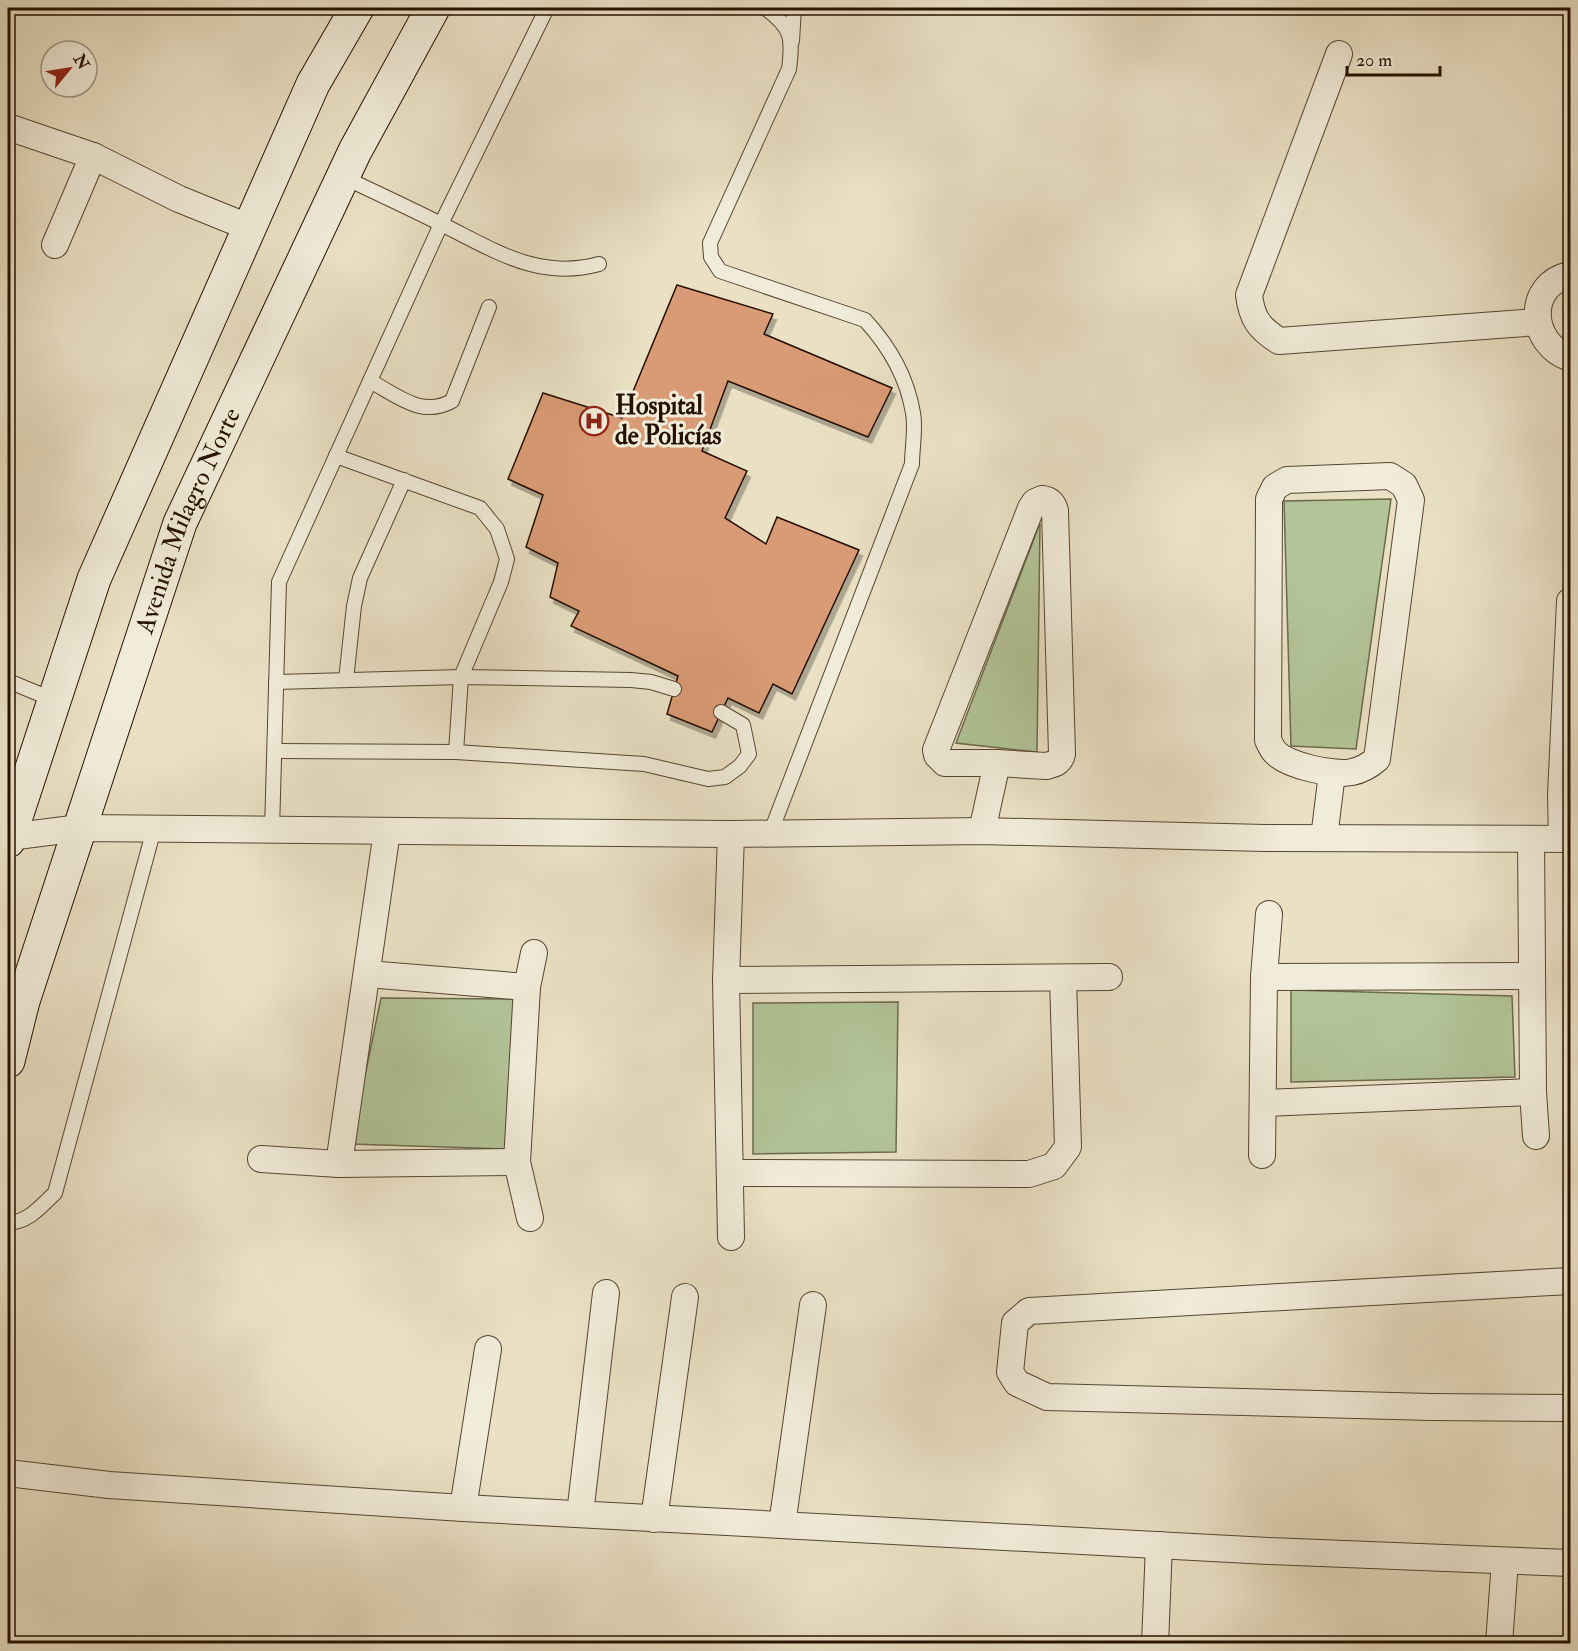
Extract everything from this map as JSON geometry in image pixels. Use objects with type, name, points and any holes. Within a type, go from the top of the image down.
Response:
[{"type":"main road","points":[[8,839],[94,579],[248,226],[313,84],[357,8]]},
{"type":"main road","name":"Avenida Milagro Norte","points":[[8,1060],[22,1001],[180,523],[344,177],[433,8]]},
{"type":"street","points":[[1339,54],[1249,295],[1251,312],[1263,331],[1279,341],[1538,322]]},
{"type":"street","points":[[8,127],[93,156],[179,199],[248,226]]},
{"type":"street","points":[[55,245],[93,156]]},
{"type":"street","points":[[1570,275],[1553,282],[1538,307],[1538,322],[1542,334],[1549,345],[1560,354],[1570,358]]},
{"type":"street","points":[[1390,476],[1404,485],[1411,500],[1377,759],[1368,766],[1352,772],[1332,773],[1289,761],[1276,753],[1268,740],[1269,499],[1275,487],[1287,480],[1390,476]]},
{"type":"street","points":[[1042,499],[1048,500],[1055,511],[1062,754],[1060,760],[1054,765],[997,763],[945,763],[937,755],[936,750],[1031,508],[1035,502],[1042,499]]},
{"type":"street","points":[[8,839],[80,828],[731,834],[982,831],[1324,838],[1566,839],[1562,796],[1570,601]]},
{"type":"street","points":[[982,831],[997,763]]},
{"type":"street","points":[[1324,838],[1332,773]]},
{"type":"street","points":[[339,1164],[387,831]]},
{"type":"street","points":[[731,834],[726,980],[731,1237]]},
{"type":"street","points":[[1531,839],[1531,976],[1536,1136]]},
{"type":"street","points":[[1262,1155],[1264,977],[1269,914]]},
{"type":"street","points":[[530,1218],[517,1162],[527,987],[534,953]]},
{"type":"street","points":[[367,974],[527,987]]},
{"type":"street","points":[[1264,977],[1531,976]]},
{"type":"street","points":[[726,980],[1109,977]]},
{"type":"street","points":[[730,1173],[1029,1174],[1053,1166],[1068,1147],[1063,978]]},
{"type":"street","points":[[1264,1103],[1533,1092]]},
{"type":"street","points":[[261,1159],[339,1164],[517,1162]]},
{"type":"street","points":[[1570,1281],[1029,1311],[1015,1323],[1010,1372],[1017,1383],[1047,1397],[1431,1407],[1570,1408]]},
{"type":"street","points":[[580,1514],[606,1293]]},
{"type":"street","points":[[654,1519],[685,1297]]},
{"type":"street","points":[[782,1525],[813,1305]]},
{"type":"street","points":[[463,1508],[488,1349]]},
{"type":"street","points":[[8,1473],[109,1485],[463,1508],[1159,1545],[1570,1563]]},
{"type":"street","points":[[1155,1644],[1159,1545]]},
{"type":"street","points":[[1499,1644],[1505,1561]]},
{"type":"lane","points":[[272,830],[279,582],[441,224],[548,8]]},
{"type":"lane","points":[[765,8],[780,18],[792,43]]},
{"type":"lane","points":[[770,834],[912,464],[913,414],[899,367],[882,339],[864,320],[720,271],[711,257],[710,243],[789,69],[794,8]]},
{"type":"lane","points":[[344,177],[491,250],[534,266],[562,270],[599,264]]},
{"type":"lane","points":[[370,381],[422,408],[434,408],[452,401],[489,307]]},
{"type":"lane","points":[[336,456],[480,508],[497,529],[507,559],[501,582],[461,677],[456,752]]},
{"type":"lane","points":[[346,680],[354,606],[360,578],[404,480]]},
{"type":"lane","points":[[276,682],[461,677],[630,680],[651,682],[674,689]]},
{"type":"lane","points":[[8,681],[54,700]]},
{"type":"lane","points":[[275,751],[456,752],[644,764],[708,779],[725,777],[740,766],[749,754],[743,725],[722,712]]},
{"type":"lane","points":[[8,1222],[13,1223],[34,1214],[55,1193],[154,829]]},
{"type":"green space","points":[[1391,499],[1356,749],[1291,746],[1284,501]]},
{"type":"green space","points":[[1040,523],[1037,752],[956,743]]},
{"type":"green space","points":[[1291,990],[1512,996],[1515,1077],[1291,1082]]},
{"type":"green space","points":[[381,998],[515,999],[506,1149],[351,1144]]},
{"type":"green space","points":[[898,1002],[896,1152],[753,1154],[753,1003]]},
{"type":"building","name":"Hospital de Policías","points":[[677,285],[773,314],[764,334],[892,388],[868,437],[728,381],[702,451],[747,471],[725,518],[766,544],[777,517],[859,550],[792,694],[773,684],[759,713],[728,698],[712,732],[667,714],[678,676],[571,626],[579,611],[550,597],[558,563],[526,547],[543,495],[508,479],[543,393],[622,418]]},
{"type":"place","name":"Hospital de Policías","points":[[594,421]]}]
